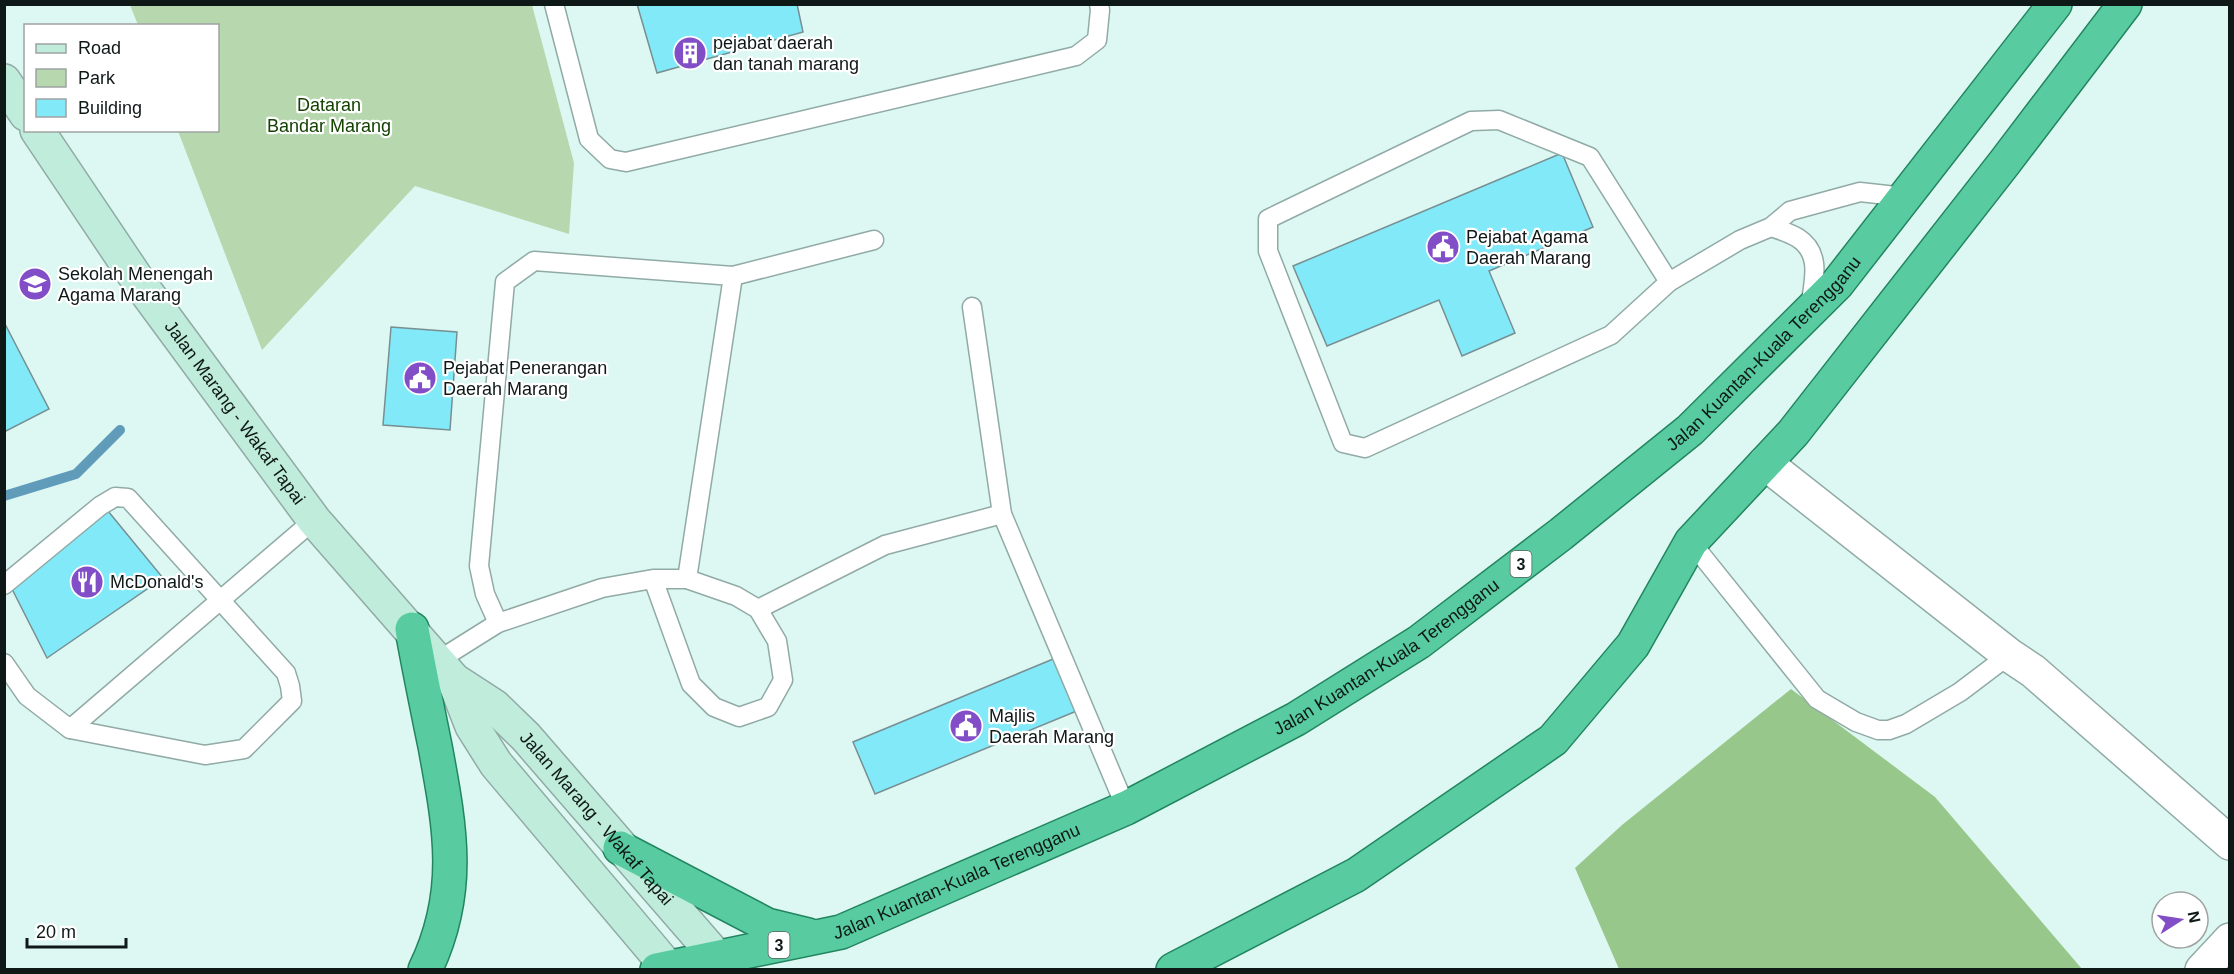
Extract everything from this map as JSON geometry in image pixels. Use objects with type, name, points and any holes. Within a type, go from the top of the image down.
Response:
[{"type":"highway","name":"Jalan Kuantan-Kuala Terengganu","points":[[665,969],[722,963],[840,932],[1126,808],[1296,719],[1419,642],[1560,534],[1690,430],[1809,313],[1837,284],[2055,4]]},
{"type":"highway","points":[[1173,969],[1356,875],[1553,740],[1633,645],[1691,542],[1800,423],[1998,171],[2125,4]]},
{"type":"highway","points":[[412,629],[448,817],[451,879],[447,912],[438,944],[425,969]]},
{"type":"highway","points":[[620,848],[767,925],[806,935],[840,932]]},
{"type":"main road","points":[[5,82],[24,111]]},
{"type":"main road","name":"Jalan Marang - Wakaf Tapai","points":[[38,132],[141,285],[314,520],[447,670],[494,706],[526,737],[722,963]]},
{"type":"main road","name":"Jalan Marang - Wakaf Tapai","points":[[447,670],[472,726],[496,764],[665,969]]},
{"type":"street","points":[[1765,462],[2008,655],[2033,671],[2229,843]]},
{"type":"street","points":[[2202,969],[2229,939]]},
{"type":"lane","points":[[554,4],[589,139],[610,159],[626,162],[1077,56],[1097,40],[1099,4]]},
{"type":"lane","points":[[1670,282],[1590,158],[1499,120],[1471,121],[1268,219],[1268,251],[1343,443],[1365,448],[1611,334],[1670,282],[1740,240],[1771,227],[1790,211],[1860,192],[1905,196]]},
{"type":"lane","points":[[1771,227],[1798,238],[1812,251],[1815,269],[1809,313]]},
{"type":"lane","points":[[498,623],[485,594],[479,566],[506,282],[534,261],[732,276],[874,240]]},
{"type":"lane","points":[[687,579],[732,276]]},
{"type":"lane","points":[[972,307],[1002,514],[1126,808]]},
{"type":"lane","points":[[4,585],[100,506],[116,497],[128,498],[286,672],[291,701],[244,749],[205,754],[70,729],[27,696],[4,663]]},
{"type":"lane","points":[[758,609],[885,545],[1002,514]]},
{"type":"lane","points":[[70,729],[314,520]]},
{"type":"lane","points":[[1691,542],[1817,699],[1856,722],[1878,730],[1889,730],[1915,719],[1960,692],[2008,655]]},
{"type":"lane","points":[[447,670],[498,623],[602,588],[653,579],[687,579],[736,596],[758,609],[777,641],[783,680],[768,706],[739,717],[714,707],[691,684],[653,579]]},
{"type":"green space","name":"Dataran Bandar Marang","points":[[130,5],[532,5],[574,163],[569,234],[415,186],[262,350],[178,132],[219,132],[219,24],[138,24]]},
{"type":"green space","points":[[1791,689],[1935,797],[2082,969],[1619,969],[1575,868],[1622,825]]},
{"type":"building","name":"pejabat daerah dan tanah marang","points":[[637,4],[797,4],[803,32],[657,73]]},
{"type":"building","name":"Pejabat Agama Daerah Marang","points":[[1562,153],[1593,227],[1489,271],[1515,333],[1462,356],[1439,300],[1327,346],[1293,266]]},
{"type":"building","points":[[4,322],[49,409],[4,432]]},
{"type":"building","name":"Pejabat Penerangan Daerah Marang","points":[[391,327],[457,332],[450,430],[383,425]]},
{"type":"building","name":"McDonald's","points":[[108,511],[163,578],[47,658],[11,587]]},
{"type":"building","name":"Majlis Daerah Marang","points":[[1058,657],[1079,710],[875,794],[853,742]]},
{"type":"waterway","points":[[4,496],[76,474],[120,430]]},
{"type":"place","name":"pejabat daerah dan tanah marang","points":[[690,53]]},
{"type":"place","name":"Pejabat Agama Daerah Marang","points":[[1443,247]]},
{"type":"place","name":"Sekolah Menengah Agama Marang","points":[[35,284]]},
{"type":"place","name":"Pejabat Penerangan Daerah Marang","points":[[420,378]]},
{"type":"place","name":"McDonald's","points":[[87,582]]},
{"type":"place","name":"Majlis Daerah Marang","points":[[966,726]]}]
